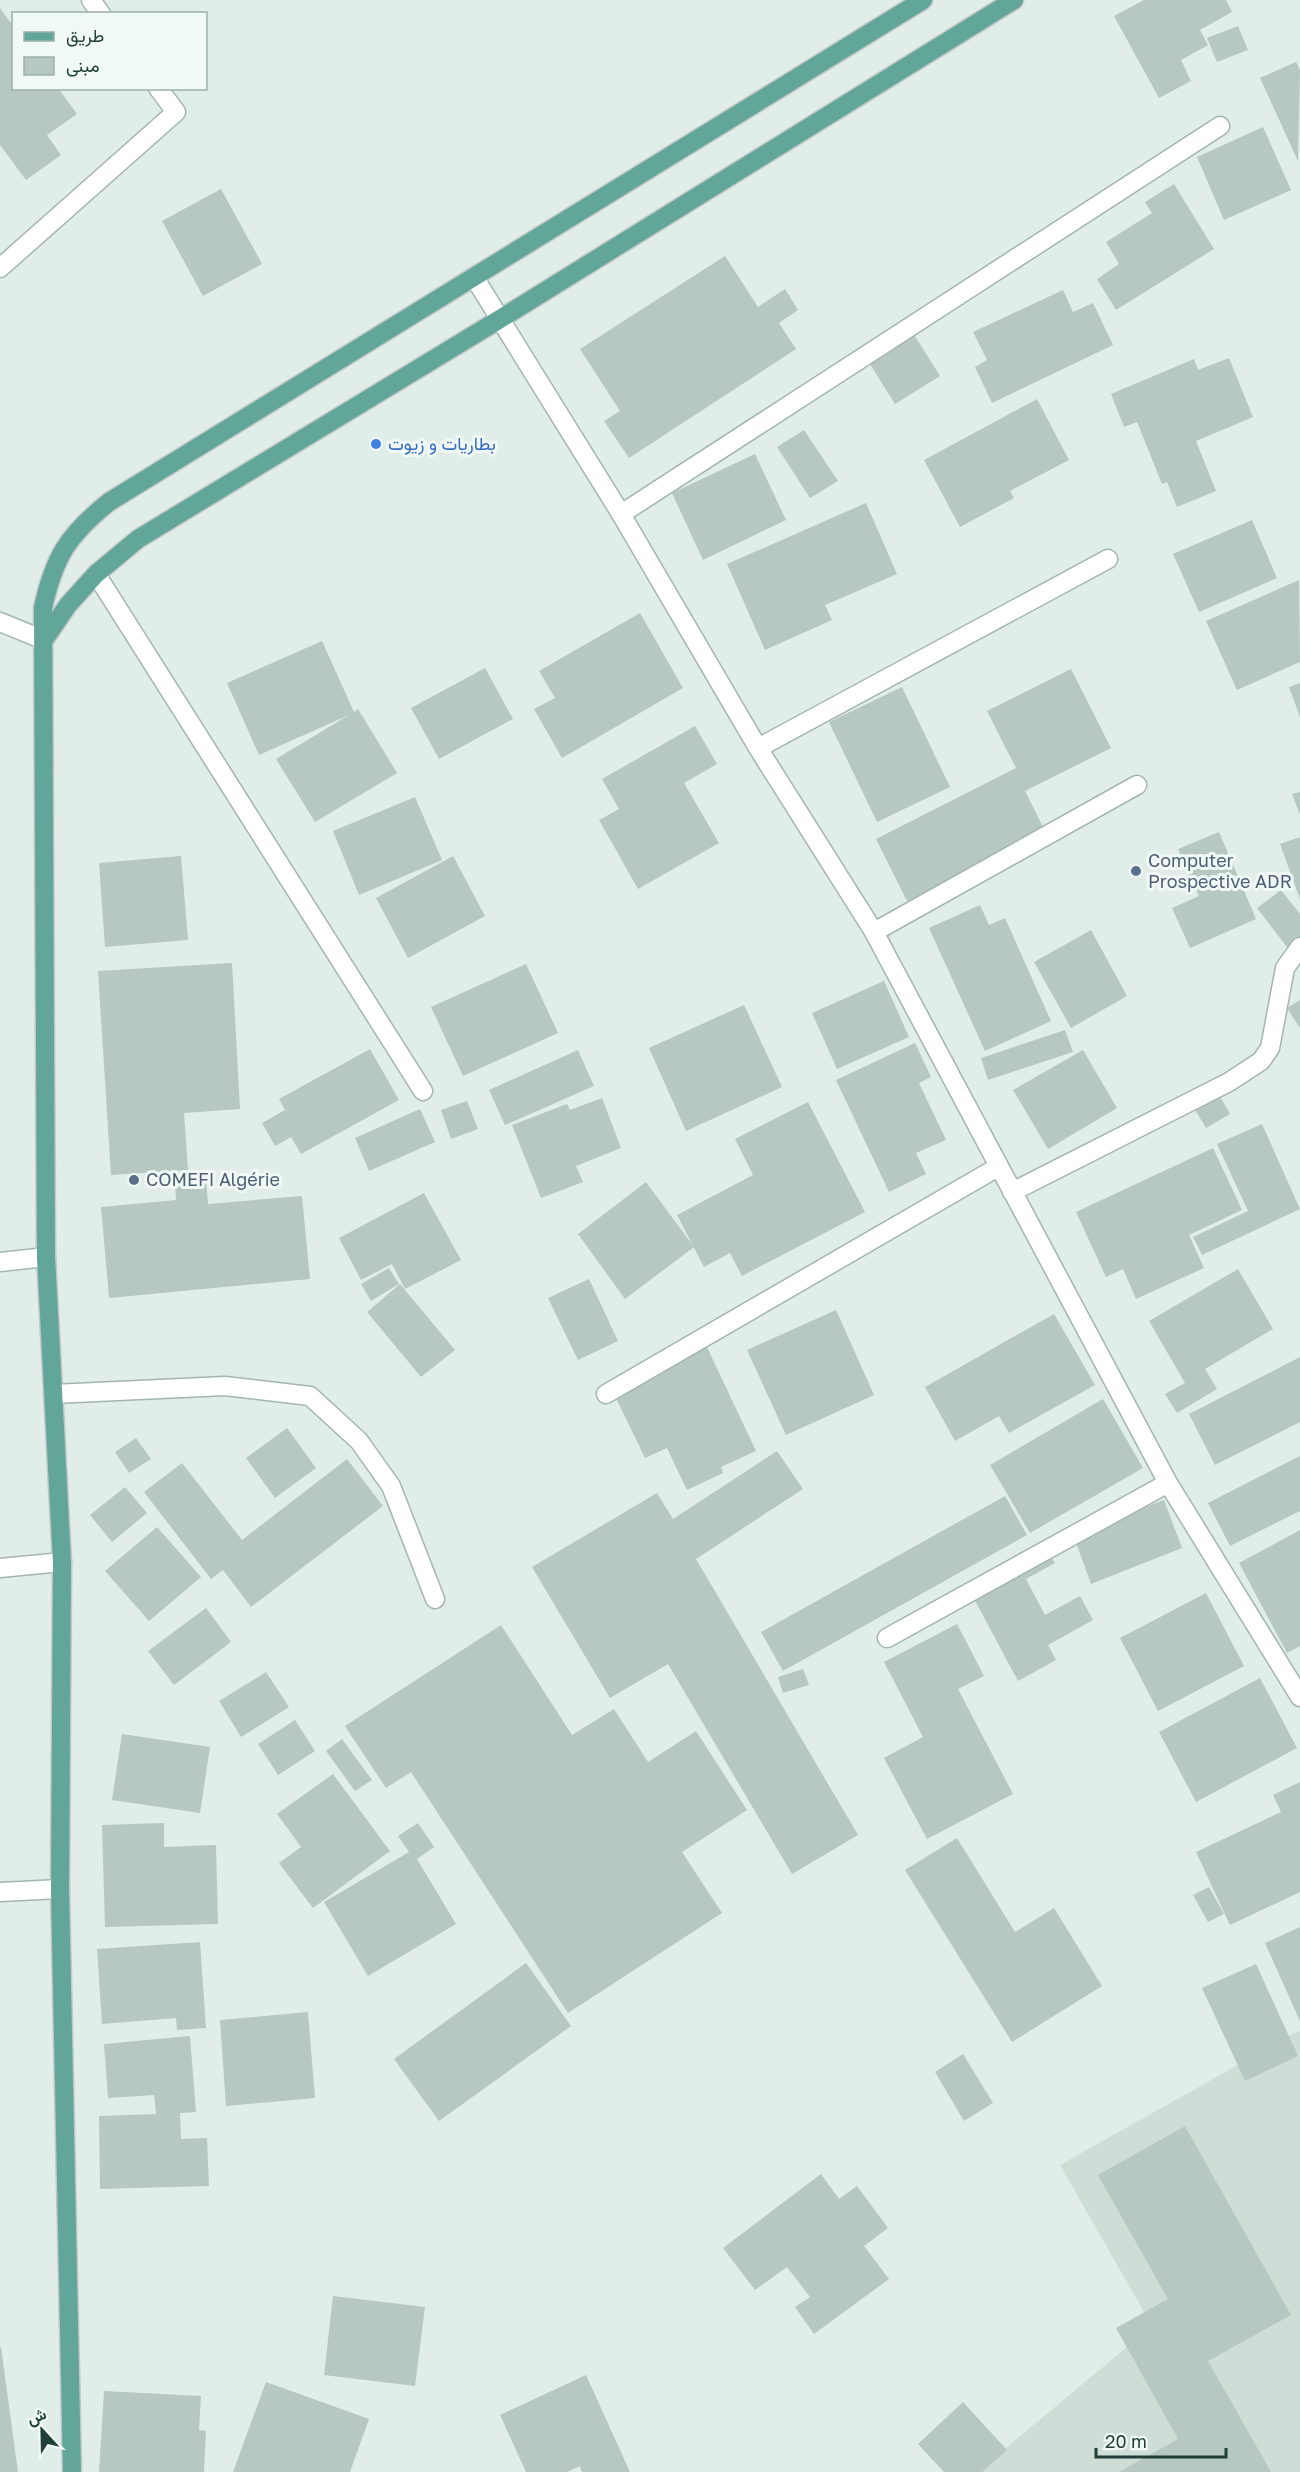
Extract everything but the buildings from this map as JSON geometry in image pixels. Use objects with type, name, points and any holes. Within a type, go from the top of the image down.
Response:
[{"type":"main road","points":[[72,2472],[60,1889],[62,1562],[46,1257],[43,608],[50,577],[63,548],[83,523],[109,502],[923,0]]},
{"type":"main road","points":[[44,640],[68,605],[96,574],[138,539],[500,319],[1014,0]]},
{"type":"street","points":[[0,268],[176,112],[160,90]]},
{"type":"street","points":[[621,514],[1220,126]]},
{"type":"street","points":[[474,277],[621,514],[758,748],[874,932],[1168,1483],[1300,1697]]},
{"type":"street","points":[[758,748],[1108,559]]},
{"type":"street","points":[[96,574],[423,1091]]},
{"type":"street","points":[[0,622],[44,640]]},
{"type":"street","points":[[874,932],[1137,785]]},
{"type":"street","points":[[1012,1192],[1230,1082],[1261,1061],[1270,1048],[1285,968],[1300,947]]},
{"type":"street","points":[[606,1394],[998,1167]]},
{"type":"street","points":[[0,1262],[46,1257]]},
{"type":"street","points":[[53,1394],[225,1386],[310,1396],[358,1441],[391,1486],[435,1599]]},
{"type":"street","points":[[887,1638],[1168,1483]]},
{"type":"street","points":[[0,1568],[62,1562]]},
{"type":"street","points":[[0,1892],[60,1889]]},
{"type":"shaded area","points":[[1300,2030],[1300,2472],[977,2472],[1152,2326],[1060,2165]]},
{"type":"place","name":"بطاريات و زيوت","points":[[376,444]]},
{"type":"place","name":"Computer Prospective ADR","points":[[1136,871]]},
{"type":"place","name":"COMEFI Algérie","points":[[134,1180]]}]
